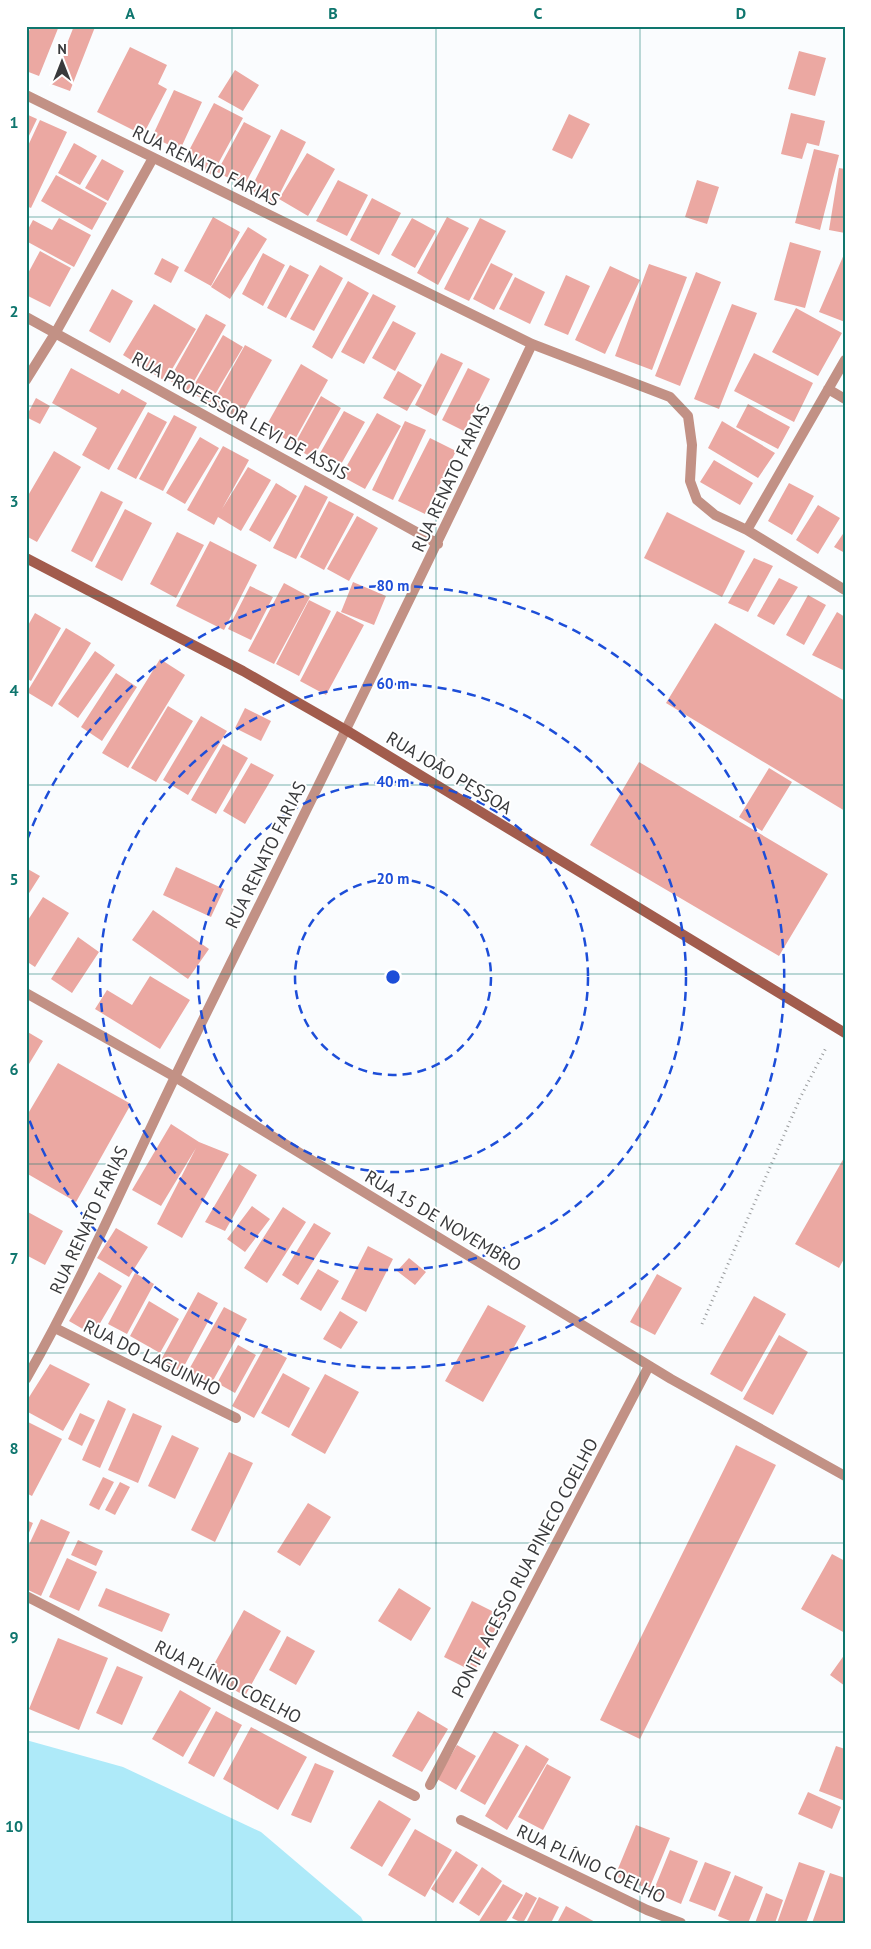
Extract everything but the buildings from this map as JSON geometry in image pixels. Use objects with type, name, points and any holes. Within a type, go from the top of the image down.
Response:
[{"type":"street","name":"RUA RENATO FARIAS","points":[[26,95],[532,344],[670,398],[688,416],[692,445],[690,481],[697,500],[715,515],[746,530],[845,590]]},
{"type":"street","points":[[26,380],[56,332],[153,158]]},
{"type":"street","name":"RUA PROFESSOR LEVI DE ASSIS","points":[[26,317],[438,544]]},
{"type":"street","name":"RUA RENATO FARIAS","points":[[26,1379],[55,1328],[175,1077],[438,544],[532,344]]},
{"type":"street","points":[[746,530],[845,360]]},
{"type":"street","points":[[828,389],[845,399]]},
{"type":"street","name":"RUA JOÃO PESSOA","points":[[26,558],[243,671],[346,730],[840,1030]]},
{"type":"street","name":"RUA 15 DE NOVEMBRO","points":[[26,993],[175,1077],[649,1366],[845,1476]]},
{"type":"street","name":"RUA DO LAGUINHO","points":[[55,1328],[236,1418]]},
{"type":"street","name":"PONTE ACESSO RUA PINECO COELHO","points":[[430,1785],[649,1366]]},
{"type":"street","name":"RUA PLÍNIO COELHO","points":[[26,1596],[415,1796]]},
{"type":"street","name":"RUA PLÍNIO COELHO","points":[[461,1820],[647,1910],[680,1923]]},
{"type":"path","points":[[702,1324],[801,1096],[840,1030]]},
{"type":"water","points":[[26,1740],[123,1767],[261,1832],[361,1917],[364,1923],[26,1923]]}]
